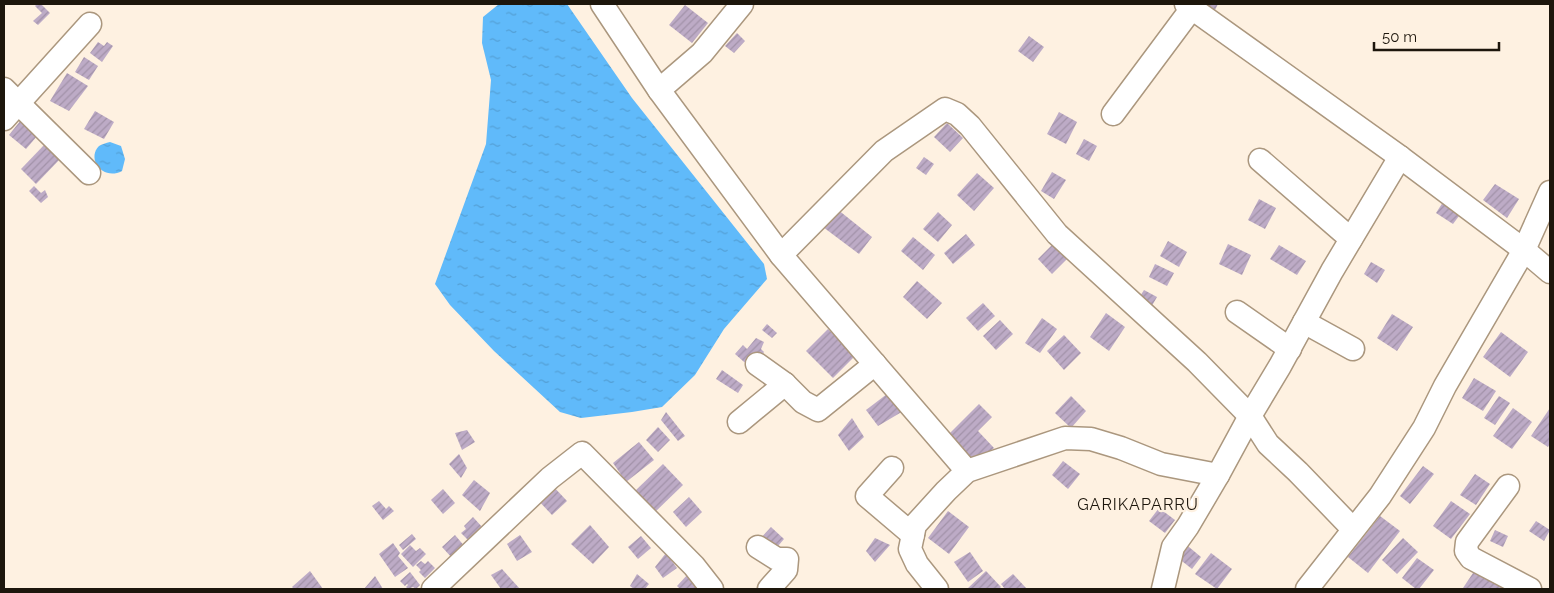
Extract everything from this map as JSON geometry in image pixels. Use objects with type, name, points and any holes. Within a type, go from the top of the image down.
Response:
[{"type":"street","points":[[602,4],[659,90],[781,255],[967,471]]},
{"type":"street","points":[[659,90],[702,53],[742,4]]},
{"type":"street","points":[[1113,114],[1189,6],[1400,157],[1524,250],[1550,272]]},
{"type":"street","points":[[89,173],[9,103],[90,24]]},
{"type":"street","points":[[781,255],[884,151],[944,109],[958,114],[970,126],[1057,234],[1197,362],[1250,416],[1268,444],[1354,528]]},
{"type":"street","points":[[1163,589],[1173,547],[1188,526],[1218,475],[1351,239],[1400,157]]},
{"type":"street","points":[[1260,160],[1351,239]]},
{"type":"street","points":[[1307,589],[1380,496],[1424,428],[1450,378],[1524,250],[1550,192]]},
{"type":"street","points":[[1237,312],[1290,349]]},
{"type":"street","points":[[1304,322],[1353,349]]},
{"type":"street","points":[[756,364],[785,384],[803,402],[818,410],[875,364]]},
{"type":"street","points":[[739,422],[785,384]]},
{"type":"street","points":[[937,589],[917,564],[910,549],[912,535],[915,525],[967,471],[1064,438],[1091,439],[1121,448],[1161,464],[1218,475]]},
{"type":"street","points":[[433,589],[550,478],[582,453],[694,566],[712,589]]},
{"type":"street","points":[[892,468],[867,496],[912,535]]},
{"type":"street","points":[[1508,486],[1467,542],[1466,551],[1471,558],[1530,589]]},
{"type":"street","points":[[758,547],[777,559],[788,559],[786,570],[769,589]]},
{"type":"water","points":[[499,4],[567,4],[632,98],[764,264],[767,279],[724,329],[695,375],[662,407],[581,418],[560,412],[494,351],[450,305],[435,284],[486,144],[491,80],[482,43],[483,17]]},
{"type":"water","points":[[110,142],[121,146],[125,159],[122,171],[115,173],[103,171],[94,157],[95,151],[99,146]]},
{"type":"building","points":[[41,4],[50,13],[38,25],[33,21],[42,13],[35,6]]},
{"type":"building","points":[[1202,4],[1218,4],[1215,10]]},
{"type":"building","points":[[685,5],[708,23],[692,43],[669,25]]},
{"type":"building","points":[[737,33],[745,41],[734,53],[725,46]]},
{"type":"building","points":[[1029,36],[1044,47],[1033,62],[1018,51]]},
{"type":"building","points":[[98,42],[104,46],[107,42],[113,46],[102,62],[90,53]]},
{"type":"building","points":[[84,57],[98,66],[89,80],[75,72]]},
{"type":"building","points":[[67,73],[88,86],[69,111],[50,101]]},
{"type":"building","points":[[95,111],[114,122],[104,139],[84,129]]},
{"type":"building","points":[[1059,112],[1077,122],[1066,144],[1047,134]]},
{"type":"building","points":[[21,120],[38,135],[26,149],[9,135]]},
{"type":"building","points":[[947,123],[963,138],[950,152],[934,137]]},
{"type":"building","points":[[1084,139],[1097,146],[1089,161],[1076,154]]},
{"type":"building","points":[[46,143],[61,158],[36,184],[21,169]]},
{"type":"building","points":[[924,157],[934,164],[926,175],[916,168]]},
{"type":"building","points":[[1052,172],[1066,180],[1054,199],[1041,191]]},
{"type":"building","points":[[977,173],[994,188],[974,211],[957,195]]},
{"type":"building","points":[[1495,184],[1519,199],[1507,218],[1483,200]]},
{"type":"building","points":[[34,186],[41,193],[45,190],[48,197],[41,203],[29,191]]},
{"type":"building","points":[[1259,199],[1276,208],[1265,229],[1248,220]]},
{"type":"building","points":[[1445,199],[1462,212],[1453,224],[1436,213]]},
{"type":"building","points":[[837,209],[872,237],[859,254],[823,227]]},
{"type":"building","points":[[938,212],[952,225],[938,242],[923,229]]},
{"type":"building","points":[[966,234],[975,245],[953,264],[944,253]]},
{"type":"building","points":[[913,237],[935,255],[923,270],[901,251]]},
{"type":"building","points":[[1168,241],[1187,252],[1179,267],[1160,256]]},
{"type":"building","points":[[1053,244],[1067,259],[1052,274],[1038,259]]},
{"type":"building","points":[[1228,244],[1251,255],[1242,275],[1219,264]]},
{"type":"building","points":[[1279,245],[1306,261],[1297,275],[1270,259]]},
{"type":"building","points":[[1371,262],[1385,270],[1377,283],[1364,274]]},
{"type":"building","points":[[1155,264],[1174,273],[1167,286],[1149,277]]},
{"type":"building","points":[[917,281],[942,303],[927,319],[903,297]]},
{"type":"building","points":[[1144,290],[1157,297],[1150,309],[1137,301]]},
{"type":"building","points":[[983,303],[995,316],[978,331],[966,318]]},
{"type":"building","points":[[1106,313],[1125,327],[1109,351],[1090,337]]},
{"type":"building","points":[[1392,314],[1413,327],[1397,351],[1377,338]]},
{"type":"building","points":[[1042,318],[1057,329],[1040,353],[1025,343]]},
{"type":"building","points":[[1000,320],[1013,334],[996,350],[983,336]]},
{"type":"building","points":[[767,324],[777,333],[772,338],[762,330]]},
{"type":"building","points":[[828,329],[855,356],[833,378],[806,351]]},
{"type":"building","points":[[1501,332],[1528,352],[1510,377],[1483,357]]},
{"type":"building","points":[[1064,335],[1081,353],[1064,370],[1047,351]]},
{"type":"building","points":[[756,338],[764,342],[761,349],[764,352],[751,368],[735,354],[743,345],[747,349]]},
{"type":"building","points":[[722,370],[743,385],[738,393],[716,379]]},
{"type":"building","points":[[1474,378],[1496,391],[1483,411],[1462,398]]},
{"type":"building","points":[[887,394],[905,410],[878,426],[866,410]]},
{"type":"building","points":[[1071,396],[1086,411],[1071,428],[1055,413]]},
{"type":"building","points":[[1499,396],[1510,403],[1495,425],[1484,418]]},
{"type":"building","points":[[979,404],[992,417],[978,431],[994,448],[975,466],[949,434]]},
{"type":"building","points":[[1513,408],[1532,422],[1512,449],[1493,436]]},
{"type":"building","points":[[1550,408],[1550,443],[1548,447],[1531,436]]},
{"type":"building","points":[[666,412],[685,436],[678,441],[661,420]]},
{"type":"building","points":[[852,418],[864,437],[849,451],[838,435]]},
{"type":"building","points":[[658,427],[670,440],[658,452],[646,440]]},
{"type":"building","points":[[467,430],[475,442],[462,450],[455,433]]},
{"type":"building","points":[[639,442],[654,460],[626,482],[613,463]]},
{"type":"building","points":[[459,454],[467,468],[461,478],[449,464]]},
{"type":"building","points":[[1063,461],[1080,474],[1068,489],[1052,475]]},
{"type":"building","points":[[663,464],[683,485],[653,514],[633,493]]},
{"type":"building","points":[[1423,466],[1434,474],[1410,504],[1400,496]]},
{"type":"building","points":[[1475,474],[1490,484],[1476,505],[1460,495]]},
{"type":"building","points":[[474,480],[490,493],[480,511],[462,495]]},
{"type":"building","points":[[551,484],[567,501],[552,515],[535,497]]},
{"type":"building","points":[[443,489],[455,503],[443,514],[431,500]]},
{"type":"building","points":[[689,497],[702,512],[686,527],[673,512]]},
{"type":"building","points":[[379,501],[386,509],[389,506],[394,511],[383,520],[372,506]]},
{"type":"building","points":[[1451,501],[1470,514],[1451,539],[1433,526]]},
{"type":"building","points":[[1159,508],[1175,520],[1165,533],[1149,521]]},
{"type":"building","points":[[948,511],[969,527],[949,554],[928,538]]},
{"type":"building","points":[[1380,516],[1400,531],[1368,573],[1348,557]]},
{"type":"building","points":[[473,517],[483,528],[469,541],[461,533],[466,529],[464,526]]},
{"type":"building","points":[[1536,521],[1550,530],[1544,541],[1529,531]]},
{"type":"building","points":[[590,525],[609,547],[593,564],[571,544]]},
{"type":"building","points":[[771,527],[784,539],[773,552],[760,539]]},
{"type":"building","points":[[1495,530],[1508,536],[1503,547],[1490,541]]},
{"type":"building","points":[[412,534],[416,539],[403,550],[399,545]]},
{"type":"building","points":[[455,535],[466,548],[453,559],[442,547]]},
{"type":"building","points":[[520,535],[532,552],[517,561],[507,544]]},
{"type":"building","points":[[641,536],[651,548],[638,559],[628,547]]},
{"type":"building","points":[[875,538],[890,545],[875,562],[866,551]]},
{"type":"building","points":[[1403,538],[1418,552],[1397,574],[1382,560]]},
{"type":"building","points":[[1183,542],[1201,557],[1192,569],[1173,554]]},
{"type":"building","points":[[393,543],[400,553],[398,556],[408,568],[395,577],[379,554]]},
{"type":"building","points":[[410,545],[416,551],[420,548],[426,554],[413,567],[401,554]]},
{"type":"building","points":[[970,552],[983,571],[968,582],[954,562]]},
{"type":"building","points":[[666,553],[677,568],[663,578],[655,567]]},
{"type":"building","points":[[1211,553],[1232,569],[1217,589],[1195,574]]},
{"type":"building","points":[[1417,558],[1434,570],[1419,589],[1416,589],[1402,578]]},
{"type":"building","points":[[421,561],[425,564],[428,561],[435,568],[425,578],[419,572],[421,570],[416,565]]},
{"type":"building","points":[[1477,567],[1504,585],[1501,589],[1463,588]]},
{"type":"building","points":[[502,569],[520,589],[501,589],[491,575]]},
{"type":"building","points":[[310,571],[323,589],[294,589],[292,587]]},
{"type":"building","points":[[986,571],[1001,587],[999,589],[967,589]]},
{"type":"building","points":[[410,572],[420,585],[416,589],[413,587],[408,589],[406,587],[407,584],[405,586],[400,581]]},
{"type":"building","points":[[689,573],[700,589],[680,589],[677,586]]},
{"type":"building","points":[[637,574],[649,584],[645,589],[634,589],[630,586]]},
{"type":"building","points":[[1013,574],[1027,589],[1005,589],[1001,584]]},
{"type":"building","points":[[375,576],[383,589],[364,589]]},
{"type":"district","name":"GARIKAPARRU","points":[[1138,504]]}]
